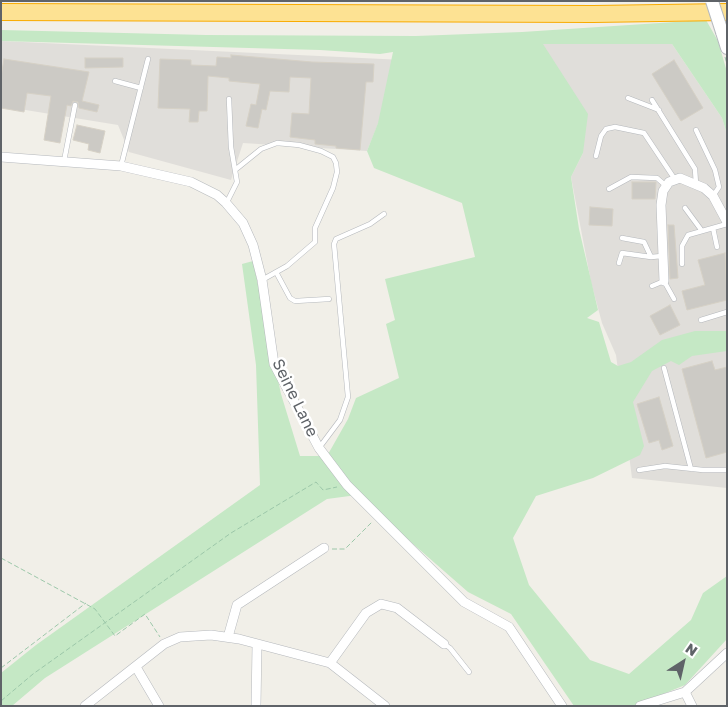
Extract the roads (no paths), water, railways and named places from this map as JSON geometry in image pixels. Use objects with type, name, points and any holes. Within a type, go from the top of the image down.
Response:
[{"type":"highway","points":[[1,12],[593,14],[727,12]]},
{"type":"main road","points":[[712,1],[727,48]]},
{"type":"street","name":"Seine Lane","points":[[1,157],[120,166],[191,182],[226,203],[236,213],[249,234],[262,280],[274,364],[327,460],[345,483],[464,602],[509,627],[562,706]]},
{"type":"street","points":[[664,282],[661,205],[665,185],[674,178],[680,178],[696,184],[713,196],[727,223]]},
{"type":"street","points":[[228,637],[237,605],[324,548]]},
{"type":"street","points":[[330,663],[366,613],[381,604],[397,608],[444,644]]},
{"type":"street","points":[[85,706],[164,644],[180,637],[211,635],[228,637],[330,663],[385,706]]},
{"type":"street","points":[[256,645],[256,706]]},
{"type":"street","points":[[640,706],[685,692],[727,653]]},
{"type":"street","points":[[136,667],[159,706]]},
{"type":"street","points":[[685,692],[692,706]]},
{"type":"lane","points":[[120,166],[148,59]]},
{"type":"lane","points":[[115,82],[141,88]]},
{"type":"lane","points":[[628,98],[659,110]]},
{"type":"lane","points":[[226,203],[236,186],[231,147],[229,100]]},
{"type":"lane","points":[[652,100],[695,169],[696,184]]},
{"type":"lane","points":[[64,161],[75,105]]},
{"type":"lane","points":[[596,156],[601,136],[606,129],[614,127],[644,133],[674,178]]},
{"type":"lane","points":[[696,130],[715,170],[719,187],[713,196]]},
{"type":"lane","points":[[235,170],[262,149],[277,143],[299,145],[321,151],[333,157],[336,163],[337,172],[333,188],[316,228],[315,242],[287,266],[262,280]]},
{"type":"lane","points":[[609,189],[631,177],[657,178],[665,185]]},
{"type":"lane","points":[[685,208],[702,231]]},
{"type":"lane","points":[[319,448],[340,420],[348,397],[334,244],[336,239],[370,224],[384,214]]},
{"type":"lane","points":[[682,264],[682,246],[688,234],[727,223]]},
{"type":"lane","points":[[713,228],[716,247]]},
{"type":"lane","points":[[622,238],[644,242],[651,257]]},
{"type":"lane","points":[[620,263],[622,253],[651,257],[662,256]]},
{"type":"lane","points":[[276,272],[290,298],[295,301],[329,299]]},
{"type":"lane","points":[[652,286],[664,282],[674,299]]},
{"type":"lane","points":[[700,320],[727,312]]},
{"type":"lane","points":[[664,368],[691,469]]},
{"type":"lane","points":[[639,470],[665,466],[727,470]]},
{"type":"lane","points":[[444,644],[450,648],[469,672]]}]
